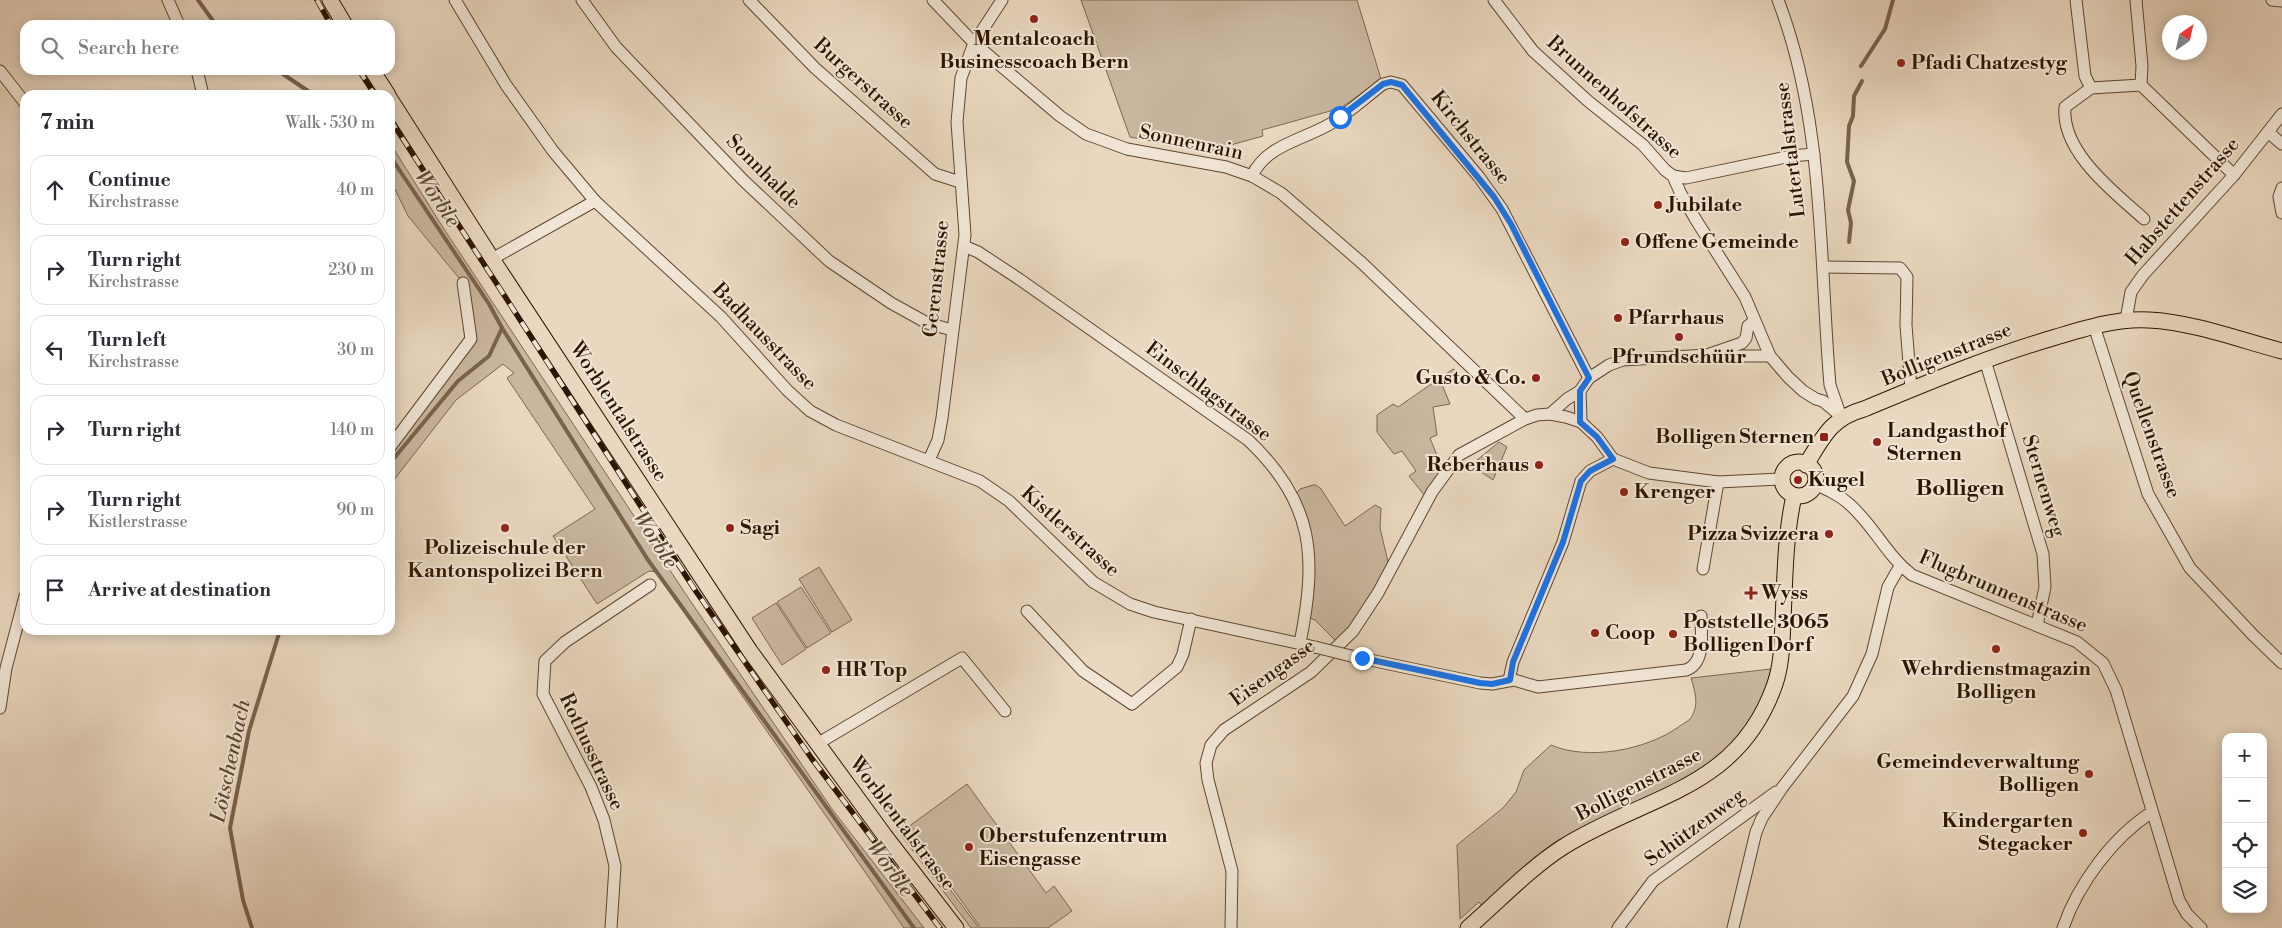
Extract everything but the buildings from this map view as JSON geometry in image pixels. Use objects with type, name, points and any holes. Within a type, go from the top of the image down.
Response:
[{"type":"main road","points":[[330,0],[342,20]]},
{"type":"main road","points":[[375,75],[385,90]]},
{"type":"main road","name":"Worblentalstrasse","points":[[395,107],[492,259],[750,651],[817,744],[956,928]]},
{"type":"main road","name":"Bolligenstrasse","points":[[1806,465],[1824,437],[1842,417],[2022,346],[2094,326],[2126,320],[2158,321],[2186,326],[2282,352]]},
{"type":"main road","points":[[1797,463],[1806,465],[1813,471],[1814,484],[1807,494],[1794,496],[1787,491],[1782,479],[1788,466],[1797,463]]},
{"type":"main road","name":"Bolligenstrasse","points":[[1468,928],[1545,860],[1564,846],[1680,789],[1716,768],[1738,749],[1749,736],[1761,718],[1776,682],[1782,649],[1788,529],[1794,496]]},
{"type":"street","points":[[168,0],[177,20]]},
{"type":"street","name":"Badhausstrasse","points":[[455,0],[506,85],[553,151],[595,202],[721,316],[787,390],[810,410],[836,425],[929,460]]},
{"type":"street","name":"Sonnhalde","points":[[582,0],[616,48],[744,180],[829,261],[891,303],[927,323],[952,330]]},
{"type":"street","name":"Burgerstrasse","points":[[749,0],[815,68],[936,174],[960,182]]},
{"type":"street","name":"Sonnenrain","points":[[933,0],[974,42],[1060,116],[1073,126],[1100,141],[1127,149],[1226,167],[1252,176],[1277,190],[1362,264],[1525,418]]},
{"type":"street","name":"Gerenstrasse","points":[[929,460],[939,432],[965,235],[956,122],[961,78],[974,42],[1002,0]]},
{"type":"street","name":"Brunnenhofstrasse","points":[[1494,0],[1534,51],[1588,101],[1643,145],[1665,170],[1673,176],[1692,213],[1740,289],[1770,356],[1803,391],[1809,396],[1823,401],[1842,417]]},
{"type":"street","name":"Lutertalstrasse","points":[[1778,0],[1801,74],[1814,154],[1830,385],[1834,402],[1842,417]]},
{"type":"street","points":[[2076,0],[2085,76],[2091,88]]},
{"type":"street","points":[[2136,0],[2142,66],[2141,85]]},
{"type":"street","points":[[2272,0],[2282,2]]},
{"type":"street","points":[[0,71],[20,97]]},
{"type":"street","points":[[198,75],[202,90]]},
{"type":"street","name":"Kirchstrasse","points":[[1252,176],[1261,160],[1272,152],[1332,123],[1383,84],[1391,82],[1402,85],[1479,177],[1498,203],[1589,378]]},
{"type":"street","points":[[2144,219],[2095,176],[2074,145],[2064,119],[2065,107],[2091,88],[2141,85],[2234,175]]},
{"type":"street","name":"Habstettenstrasse","points":[[2126,320],[2131,292],[2143,275],[2234,175],[2282,114]]},
{"type":"street","points":[[2268,132],[2282,144]]},
{"type":"street","points":[[1673,176],[1686,178],[1791,156],[1814,154]]},
{"type":"street","points":[[2282,188],[2279,197],[2282,213]]},
{"type":"street","points":[[492,259],[595,202]]},
{"type":"street","name":"Einschlagstrasse","points":[[964,246],[978,252],[1019,279],[1248,440],[1264,455],[1294,498],[1307,536],[1310,583],[1300,643]]},
{"type":"street","points":[[1823,267],[1900,268],[1905,273],[1907,277],[1906,326],[1911,390]]},
{"type":"street","points":[[395,440],[471,338],[463,283]]},
{"type":"street","points":[[1707,355],[1742,344],[1746,338],[1748,326],[1754,321]]},
{"type":"street","name":"Quellenstrasse","points":[[2094,326],[2148,494],[2190,568],[2282,663]]},
{"type":"street","points":[[1550,414],[1567,399],[1580,391],[1589,378],[1612,364],[1623,360],[1707,355],[1770,356]]},
{"type":"street","name":"Sternenweg","points":[[1985,360],[2043,554],[2045,587],[2036,625]]},
{"type":"street","points":[[1580,391],[1580,422]]},
{"type":"street","points":[[1525,418],[1550,414],[1566,416],[1580,422],[1597,437],[1613,459],[1659,475],[1718,482],[1782,479]]},
{"type":"street","name":"Eisengasse","points":[[1231,928],[1231,859],[1212,802],[1206,763],[1210,745],[1224,730],[1300,680],[1339,647],[1353,631],[1378,593],[1432,492],[1455,459],[1478,443],[1525,418]]},
{"type":"street","points":[[1510,680],[1513,662],[1563,542],[1581,481],[1590,471],[1613,459]]},
{"type":"street","name":"Kistlerstrasse","points":[[929,460],[980,481],[1000,494],[1078,569],[1102,588],[1142,608],[1351,656],[1480,683],[1492,684],[1510,680],[1538,687],[1686,670],[1693,667],[1699,657],[1701,616]]},
{"type":"street","points":[[1703,569],[1718,482]]},
{"type":"street","name":"Flugbrunnenstrasse","points":[[1814,484],[1840,497],[1851,506],[1900,566],[1920,580],[2036,625],[2086,647],[2108,671],[2116,690],[2180,900],[2188,914],[2201,928]]},
{"type":"street","points":[[1733,928],[1756,832],[1762,818],[1782,788],[1842,711],[1859,684],[1872,654],[1888,587],[1900,566]]},
{"type":"street","name":"Rothusstrasse","points":[[611,928],[615,866],[604,820],[591,787],[543,694],[545,661],[566,642],[650,585]]},
{"type":"street","points":[[1027,611],[1083,671],[1132,704],[1177,667],[1183,654],[1191,620]]},
{"type":"street","points":[[0,708],[6,668],[20,615]]},
{"type":"street","points":[[817,744],[962,658],[1005,711]]},
{"type":"street","name":"Schützenweg","points":[[1618,928],[1653,881],[1782,788]]},
{"type":"street","points":[[2063,928],[2082,888],[2115,844],[2128,829],[2152,812]]},
{"type":"shaded area","points":[[1081,0],[1357,0],[1381,79],[1341,108],[1262,130],[1263,136],[1209,151],[1130,137]]},
{"type":"shaded area","points":[[395,151],[442,226],[687,596],[832,809],[924,928],[904,928],[656,572],[649,571],[597,604],[553,536],[595,509],[507,378],[514,373],[503,364],[456,400],[395,479],[395,440],[471,338],[463,283],[408,216],[395,189]]},
{"type":"shaded area","points":[[1453,369],[1458,372],[1441,382],[1450,404],[1433,407],[1437,435],[1430,438],[1442,468],[1425,496],[1409,476],[1416,471],[1402,451],[1394,454],[1377,432],[1377,415],[1393,404],[1398,407]]},
{"type":"shaded area","points":[[1499,442],[1507,447],[1493,480],[1471,465]]},
{"type":"shaded area","points":[[1313,485],[1321,489],[1345,526],[1375,505],[1381,508],[1380,528],[1389,566],[1370,600],[1340,639],[1335,640],[1315,620],[1310,618],[1315,570],[1314,554],[1309,523],[1297,493],[1300,489]]},
{"type":"shaded area","points":[[819,567],[852,620],[832,632],[799,579]]},
{"type":"shaded area","points":[[801,587],[831,633],[807,648],[777,602]]},
{"type":"shaded area","points":[[776,603],[806,649],[782,665],[752,618]]},
{"type":"shaded area","points":[[1771,669],[1757,709],[1750,722],[1732,744],[1710,763],[1659,792],[1604,816],[1554,843],[1526,865],[1482,906],[1479,902],[1460,919],[1457,845],[1503,808],[1516,792],[1524,770],[1551,745],[1566,750],[1599,752],[1616,751],[1649,742],[1664,736],[1690,719],[1696,704],[1691,678]]},
{"type":"shaded area","points":[[967,784],[1046,893],[1054,886],[1072,911],[1048,928],[981,928],[908,827]]},
{"type":"shaded area","points":[[906,831],[979,928],[971,928],[901,835]]},
{"type":"waterway","name":"Worble","points":[[198,0],[212,20]]},
{"type":"waterway","points":[[1861,66],[1885,29],[1893,0]]},
{"type":"waterway","name":"Worble","points":[[284,75],[307,90]]},
{"type":"waterway","points":[[1849,242],[1851,223],[1848,210],[1854,181],[1847,162],[1849,126],[1853,116],[1854,96],[1862,81]]},
{"type":"waterway","name":"Worble","points":[[395,163],[489,304],[502,328],[648,560],[914,928]]},
{"type":"waterway","name":"Lötschenbach","points":[[395,457],[458,381],[489,356],[502,328]]},
{"type":"waterway","name":"Lötschenbach","points":[[252,928],[243,900],[230,828],[249,731],[278,635]]},
{"type":"railway","points":[[317,0],[328,20]]},
{"type":"railway","points":[[362,75],[372,90]]},
{"type":"railway","points":[[395,127],[695,590],[812,759],[940,928]]},
{"type":"place","name":"Mentalcoach Businesscoach Bern","points":[[1034,19]]},
{"type":"place","name":"Pfadi Chatzestyg","points":[[1901,63]]},
{"type":"place","name":"Jubilate","points":[[1658,205]]},
{"type":"place","name":"Offene Gemeinde","points":[[1625,242]]},
{"type":"place","name":"Pfarrhaus","points":[[1618,318]]},
{"type":"place","name":"Pfrundschüür","points":[[1679,337]]},
{"type":"place","name":"Gusto & Co.","points":[[1536,378]]},
{"type":"place","name":"Bolligen Sternen","points":[[1824,437]]},
{"type":"place","name":"Landgasthof Sternen","points":[[1877,442]]},
{"type":"place","name":"Reberhaus","points":[[1539,465]]},
{"type":"place","name":"Kugel","points":[[1798,480]]},
{"type":"place","name":"Krenger","points":[[1624,492]]},
{"type":"place","name":"Polizeischule der Kantonspolizei Bern","points":[[505,528]]},
{"type":"place","name":"Sagi","points":[[730,528]]},
{"type":"place","name":"Pizza Svizzera","points":[[1829,534]]},
{"type":"place","name":"Wyss","points":[[1751,593]]},
{"type":"place","name":"Coop","points":[[1595,633]]},
{"type":"place","name":"Poststelle 3065 Bolligen Dorf","points":[[1673,634]]},
{"type":"place","name":"Wehrdienstmagazin Bolligen","points":[[1996,649]]},
{"type":"place","name":"HR Top","points":[[826,670]]},
{"type":"place","name":"Gemeindeverwaltung Bolligen","points":[[2089,774]]},
{"type":"place","name":"Kindergarten Stegacker","points":[[2083,833]]},
{"type":"place","name":"Oberstufenzentrum Eisengasse","points":[[969,847]]},
{"type":"district","name":"Bolligen","points":[[1960,488]]},
{"type":"route","points":[[1340,117],[1383,84],[1395,82],[1402,85],[1488,188],[1511,224],[1589,378],[1580,391],[1580,422],[1592,431],[1613,459],[1590,471],[1581,481],[1563,542],[1513,662],[1510,680],[1503,680],[1492,684],[1480,683],[1380,660],[1362,658]]}]
